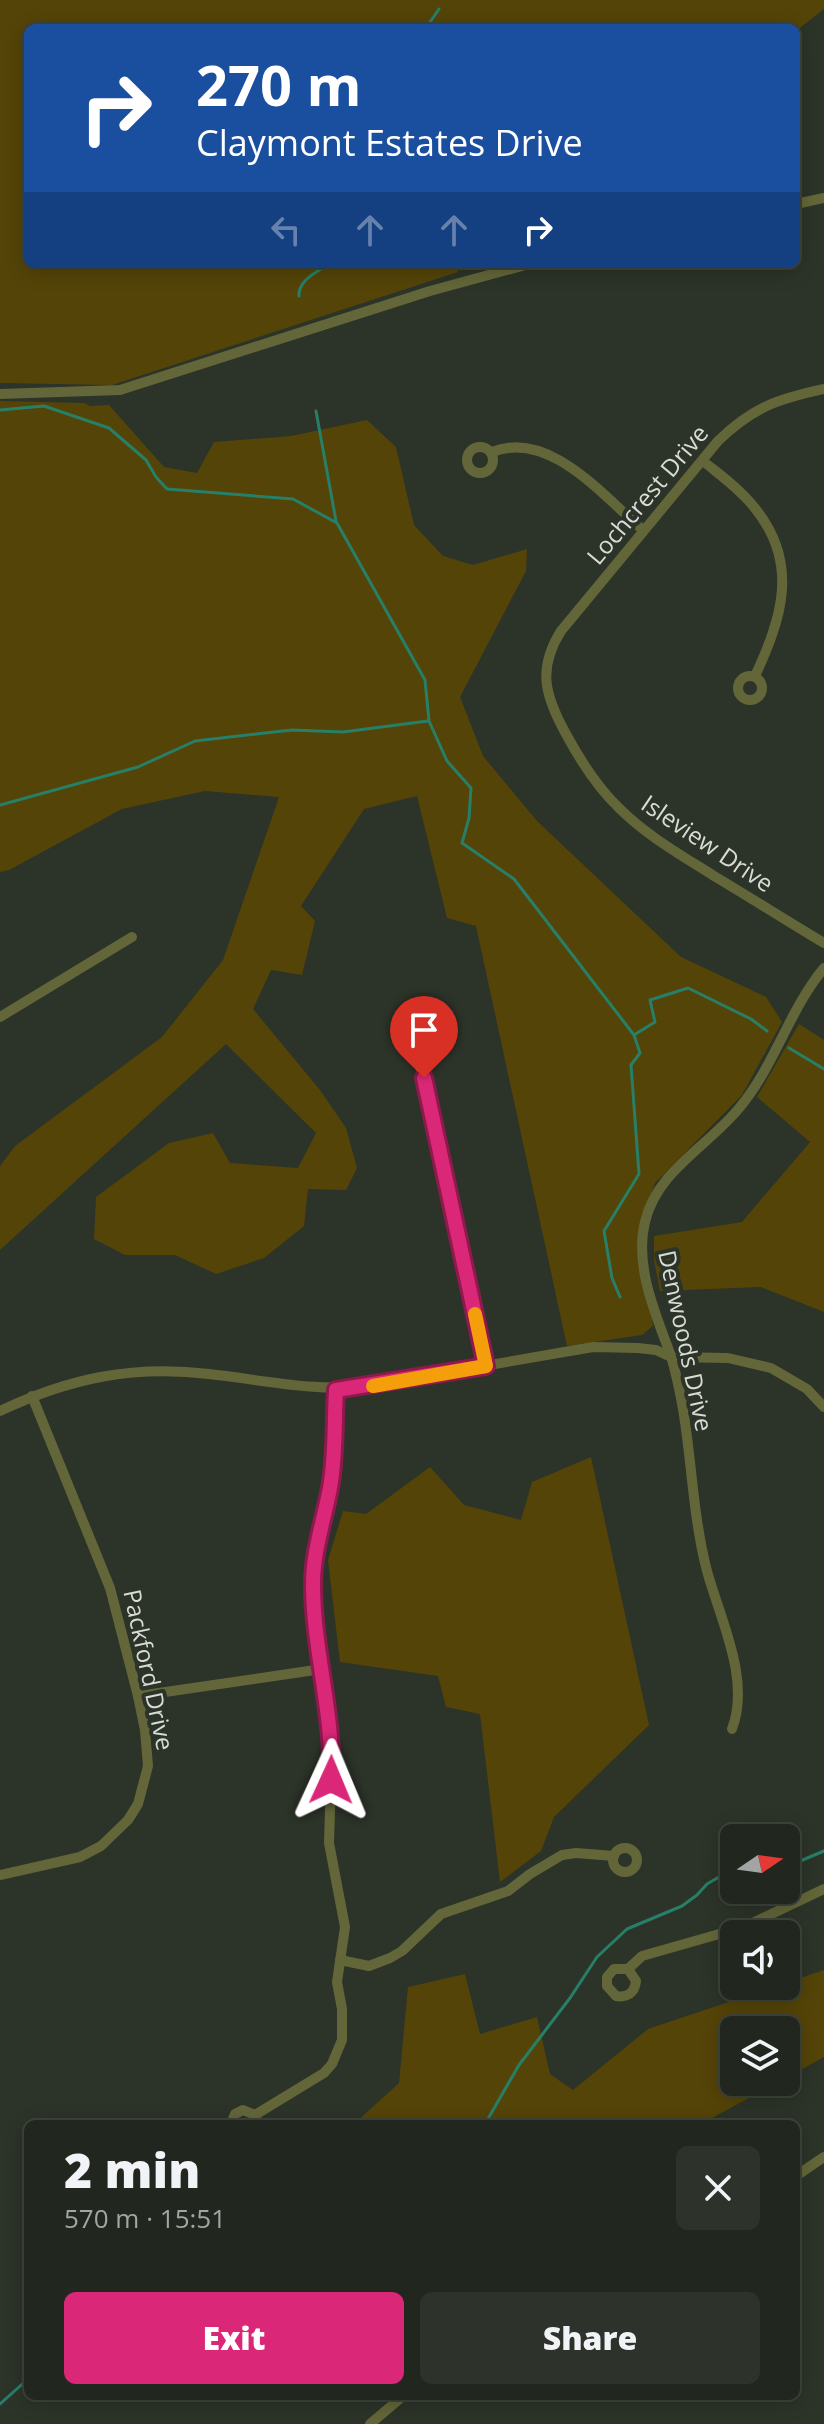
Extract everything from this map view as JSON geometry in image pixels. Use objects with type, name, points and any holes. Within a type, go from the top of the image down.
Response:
[{"type":"street","points":[[800,203],[824,198]]},
{"type":"street","points":[[0,394],[120,390],[430,291],[514,268]]},
{"type":"street","name":"Lochcrest Drive","points":[[545,675],[552,646],[561,631],[718,441],[751,412],[785,397],[824,389]]},
{"type":"street","points":[[492,452],[525,446],[552,455],[643,530]]},
{"type":"street","points":[[703,461],[756,508],[767,526],[781,565],[783,594],[777,627],[755,676]]},
{"type":"street","name":"Isleview Drive","points":[[545,675],[553,709],[569,739],[596,781],[619,808],[673,850],[824,943]]},
{"type":"street","points":[[0,1017],[132,937]]},
{"type":"street","name":"Denwoods Drive","points":[[732,1729],[738,1698],[734,1668],[696,1520],[683,1409],[645,1272],[643,1235],[650,1207],[672,1171],[721,1128],[749,1095],[797,1008],[824,968]]},
{"type":"street","points":[[407,1024],[417,1050],[486,1366]]},
{"type":"street","points":[[0,1411],[59,1386],[104,1375],[151,1371],[207,1374],[336,1390],[593,1347],[656,1350],[671,1357],[737,1359],[771,1368],[793,1379],[823,1403]]},
{"type":"street","points":[[232,2120],[238,2111],[247,2110],[256,2120],[315,2080],[332,2064],[344,2027],[337,1982],[345,1927],[329,1843],[332,1741],[314,1605],[313,1574],[331,1485],[336,1390]]},
{"type":"street","name":"Packford Drive","points":[[0,1875],[80,1857],[101,1846],[128,1820],[141,1796],[148,1766],[138,1696],[110,1588],[32,1396]]},
{"type":"street","points":[[138,1696],[322,1669]]},
{"type":"street","points":[[340,1960],[369,1966],[390,1958],[402,1951],[441,1914],[508,1891],[562,1855],[587,1853],[614,1856]]},
{"type":"street","points":[[628,1969],[642,1956],[744,1927],[824,1889]]},
{"type":"street","points":[[800,2173],[824,2157]]},
{"type":"street","points":[[370,2424],[398,2400]]},
{"type":"shaded area","points":[[0,0],[824,0],[824,9],[800,28],[800,24],[24,24],[24,268],[457,268],[458,272],[112,385],[0,383]]},
{"type":"shaded area","points":[[0,401],[109,405],[164,467],[197,473],[214,442],[291,436],[367,420],[396,447],[414,525],[443,556],[473,565],[527,549],[526,571],[460,697],[483,756],[537,821],[681,957],[766,997],[782,1022],[742,1095],[655,1183],[639,1232],[653,1326],[642,1335],[567,1346],[476,926],[447,918],[417,796],[364,809],[301,906],[315,921],[302,975],[271,970],[253,1009],[320,1090],[346,1128],[357,1168],[346,1190],[308,1189],[304,1226],[264,1258],[216,1274],[175,1255],[125,1255],[94,1239],[96,1197],[169,1143],[213,1133],[230,1163],[298,1168],[316,1133],[226,1044],[0,1250],[0,1166],[15,1146],[162,1037],[223,960],[279,797],[205,791],[122,809],[0,872]]},
{"type":"shaded area","points":[[799,1024],[824,1040],[824,1312],[761,1287],[660,1291],[654,1260],[654,1236],[742,1222],[810,1142],[757,1097]]},
{"type":"shaded area","points":[[591,1457],[649,1725],[554,1817],[541,1851],[500,1882],[480,1714],[446,1707],[438,1676],[340,1662],[328,1560],[343,1511],[366,1514],[430,1467],[464,1505],[521,1520],[532,1482]]},
{"type":"shaded area","points":[[824,1970],[824,2057],[800,2070],[800,2016],[720,2016],[720,2096],[752,2096],[708,2120],[358,2120],[399,2083],[408,1987],[465,1974],[480,2034],[537,2017],[550,2074],[573,2090],[648,2029],[735,2000],[800,2000],[800,1978]]},
{"type":"waterway","points":[[429,24],[439,9]]},
{"type":"waterway","points":[[299,296],[305,281],[322,268]]},
{"type":"waterway","points":[[0,410],[44,406],[109,428],[146,460],[167,489],[293,499],[337,523],[425,680],[429,721],[447,761],[471,788],[469,818],[462,843],[514,879],[634,1035],[655,1022],[650,1000],[688,988],[751,1019],[767,1031]]},
{"type":"waterway","points":[[316,411],[336,521]]},
{"type":"waterway","points":[[0,805],[138,767],[195,741],[292,730],[343,732],[428,721]]},
{"type":"waterway","points":[[620,1297],[612,1278],[604,1231],[639,1174],[631,1065],[640,1053],[634,1035]]},
{"type":"waterway","points":[[789,1048],[824,1069]]},
{"type":"waterway","points":[[800,1861],[824,1851]]},
{"type":"waterway","points":[[487,2120],[519,2065],[597,1957],[627,1929],[682,1906],[720,1877]]},
{"type":"waterway","points":[[0,2404],[24,2383]]},
{"type":"slow traffic","points":[[373,1386],[486,1366],[475,1314]]},
{"type":"route","points":[[331,1780],[332,1741],[313,1584],[317,1544],[331,1485],[336,1390],[486,1366],[424,1078]]}]
